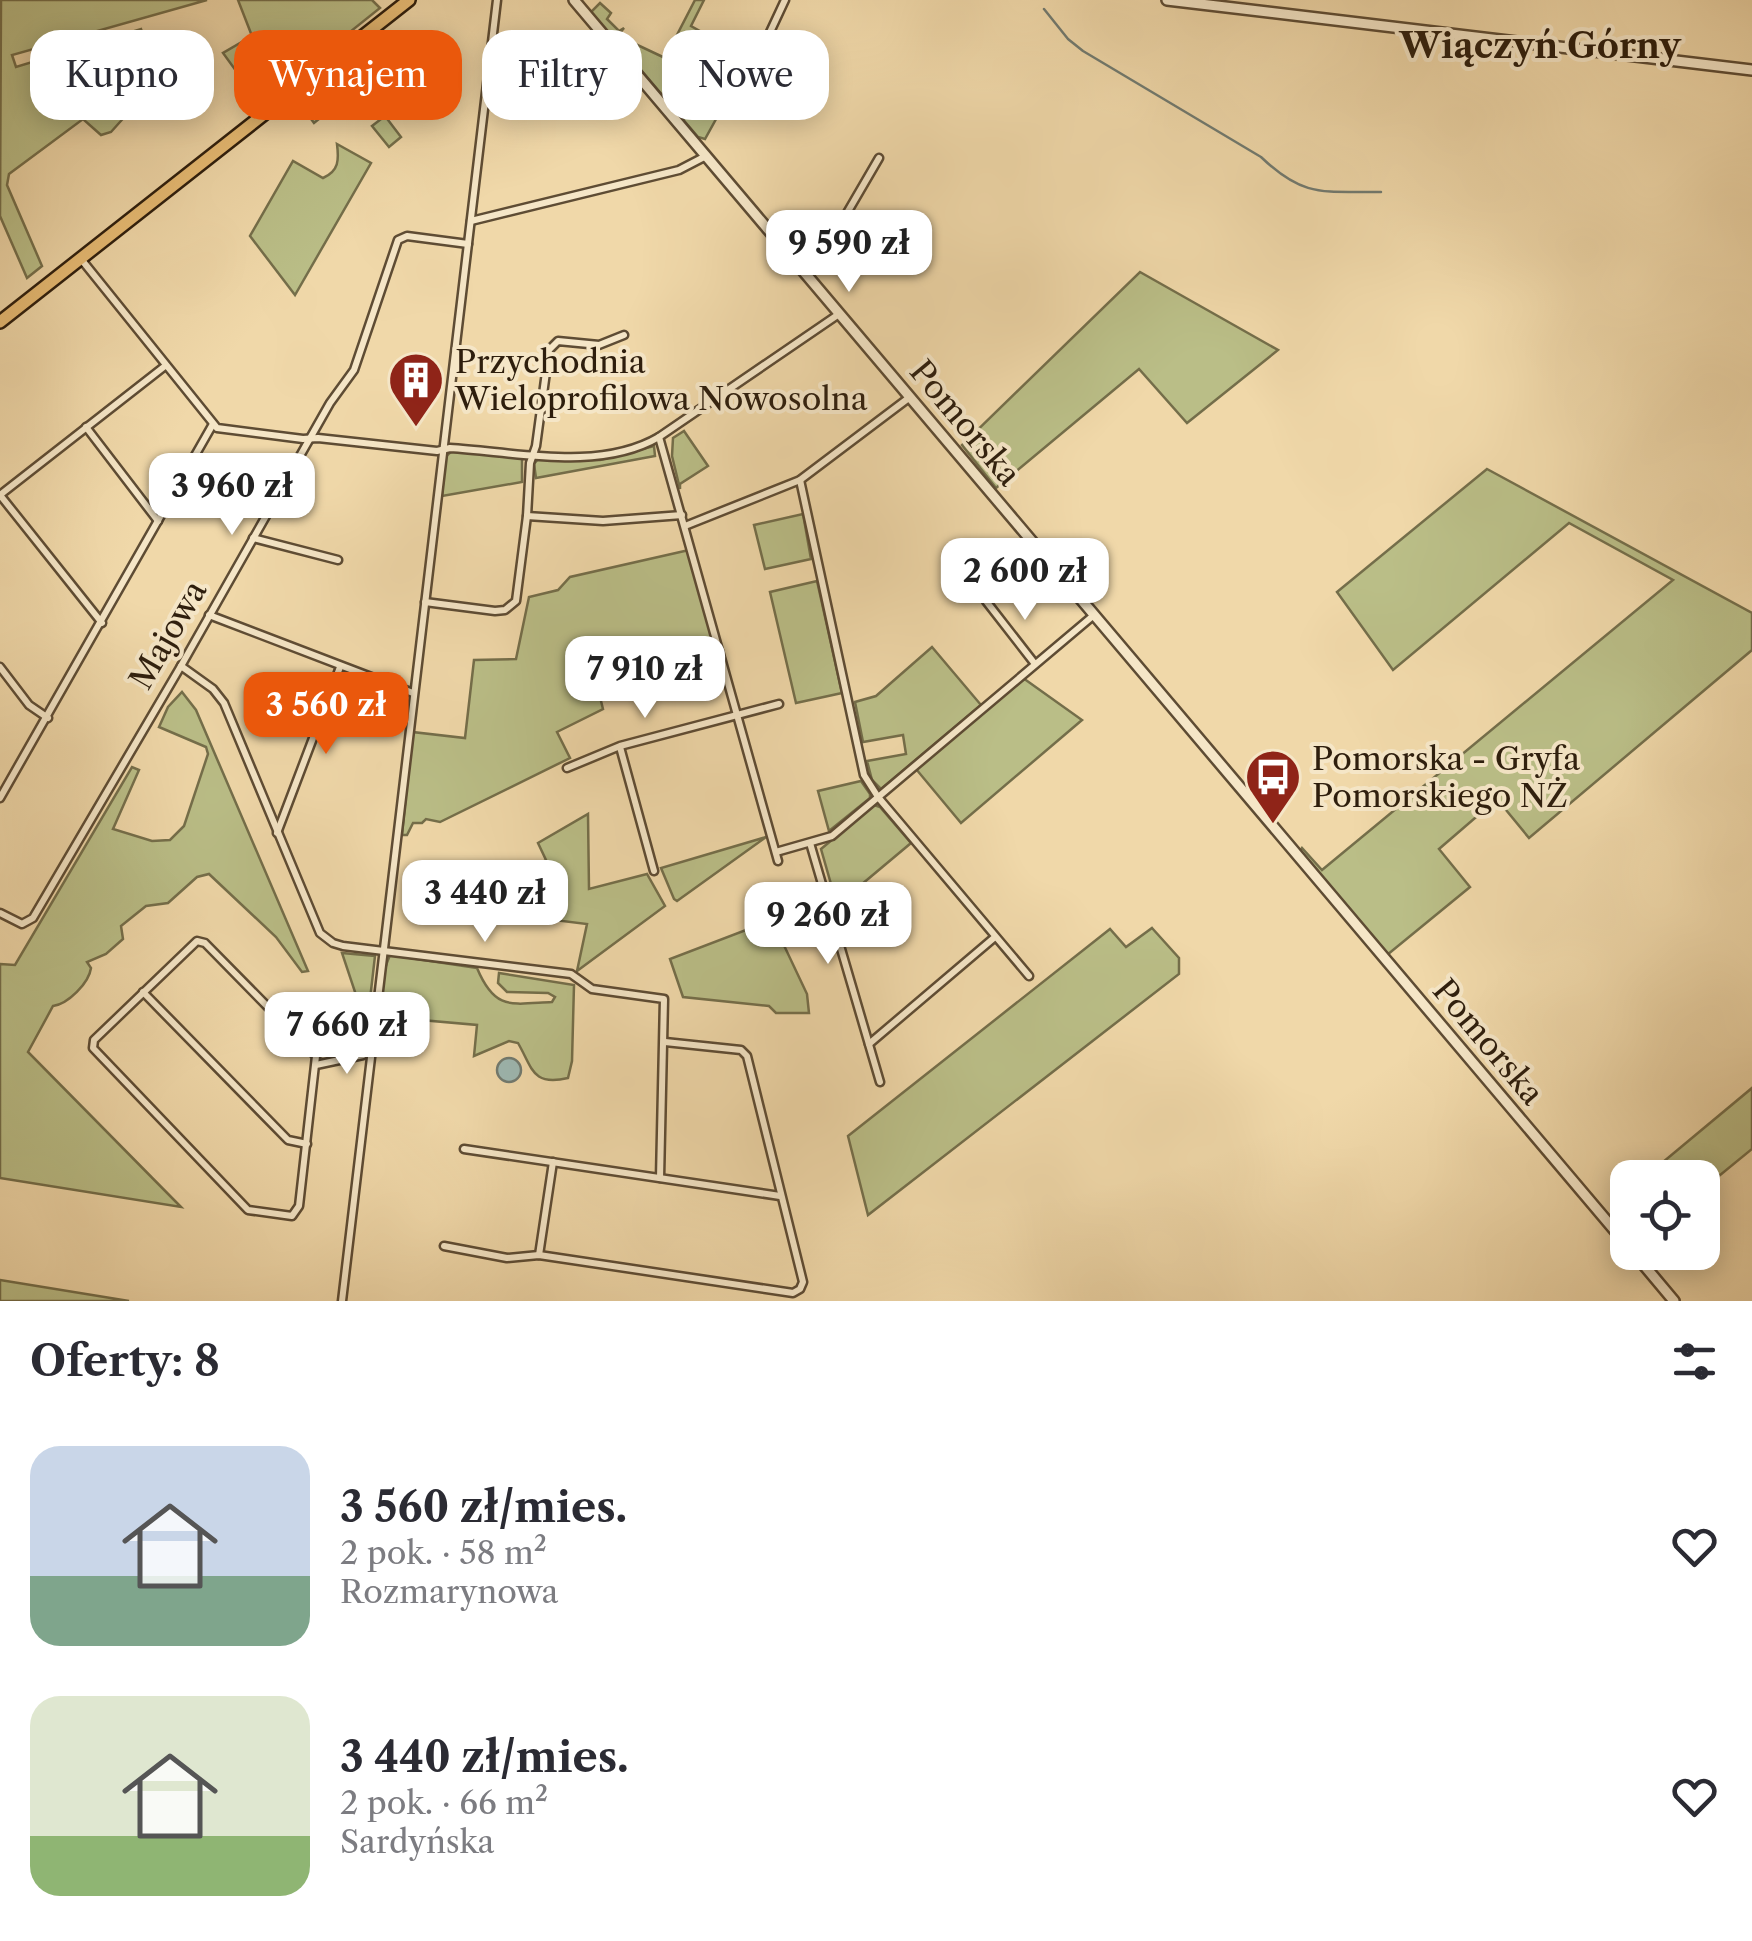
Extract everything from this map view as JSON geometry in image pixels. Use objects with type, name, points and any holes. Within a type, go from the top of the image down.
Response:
[{"type":"main road","points":[[0,322],[409,0]]},
{"type":"street","points":[[342,1301],[496,0]]},
{"type":"street","name":"Pomorska","points":[[574,0],[1610,1225]]},
{"type":"street","points":[[771,30],[786,0]]},
{"type":"street","points":[[1167,0],[1250,5],[1752,70]]},
{"type":"street","points":[[471,221],[679,170],[706,156]]},
{"type":"street","points":[[798,264],[840,225],[879,158]]},
{"type":"street","name":"Majowa","points":[[0,913],[22,924],[33,918],[334,395],[354,370],[398,240],[406,236],[468,244]]},
{"type":"street","points":[[80,258],[213,424],[229,432],[443,450],[611,454],[636,448],[660,437],[840,314]]},
{"type":"street","points":[[425,602],[495,611],[511,606],[517,596],[533,454],[551,346],[558,341],[599,344],[624,335]]},
{"type":"street","points":[[102,623],[0,495],[165,366]]},
{"type":"street","points":[[685,526],[800,480],[910,397]]},
{"type":"street","points":[[0,798],[213,424]]},
{"type":"street","points":[[86,427],[158,521]]},
{"type":"street","points":[[660,437],[778,862]]},
{"type":"street","points":[[800,480],[864,776],[1029,976]]},
{"type":"street","points":[[527,516],[603,521],[682,514]]},
{"type":"street","points":[[253,538],[338,560]]},
{"type":"street","points":[[986,601],[1035,664]]},
{"type":"street","points":[[776,852],[832,836],[1094,615]]},
{"type":"street","points":[[209,616],[413,693]]},
{"type":"street","points":[[181,666],[213,689],[224,703],[322,934],[336,945],[571,974],[592,989],[661,998],[666,1004],[660,1178]]},
{"type":"street","points":[[0,667],[30,705],[48,718]]},
{"type":"street","points":[[277,834],[340,667]]},
{"type":"street","points":[[567,768],[620,746],[779,704]]},
{"type":"street","points":[[620,746],[654,871]]},
{"type":"street","points":[[810,843],[880,1082]]},
{"type":"street","points":[[869,1044],[995,937]]},
{"type":"street","points":[[202,941],[314,1054],[316,1065],[297,1212],[286,1217],[248,1210],[92,1048],[94,1040],[191,945],[202,941]]},
{"type":"street","points":[[143,992],[288,1140],[306,1144]]},
{"type":"street","points":[[444,1246],[507,1258],[540,1255],[792,1293],[800,1290],[803,1282],[746,1056],[741,1050],[665,1042]]},
{"type":"street","points":[[314,1054],[330,1049],[371,1053]]},
{"type":"street","points":[[316,1065],[371,1053]]},
{"type":"street","points":[[464,1149],[780,1196]]},
{"type":"street","points":[[540,1255],[553,1162]]},
{"type":"street","points":[[351,1230],[362,1232]]},
{"type":"street","points":[[1648,1270],[1674,1301]]},
{"type":"green space","points":[[1,0],[207,0],[101,30],[30,30],[30,50],[12,55],[16,67],[30,63],[30,120],[82,120],[9,174],[7,185],[42,266],[27,278],[0,216]]},
{"type":"green space","points":[[238,0],[372,0],[380,8],[352,30],[250,30]]},
{"type":"green space","points":[[695,0],[704,0],[691,26],[698,30],[679,30]]},
{"type":"green space","points":[[600,3],[611,13],[607,19],[618,30],[606,30],[590,13]]},
{"type":"green space","points":[[234,47],[234,68],[223,53]]},
{"type":"green space","points":[[642,47],[662,57],[662,95],[642,71]]},
{"type":"green space","points":[[84,120],[122,120],[111,132],[101,135]]},
{"type":"green space","points":[[388,120],[401,137],[389,147],[372,126]]},
{"type":"green space","points":[[684,120],[715,120],[705,139],[698,137]]},
{"type":"green space","points":[[337,144],[371,163],[295,295],[250,236],[293,161],[323,178],[337,164]]},
{"type":"green space","points":[[1140,272],[1278,350],[1187,423],[1139,369],[996,488],[962,445]]},
{"type":"green space","points":[[684,431],[708,466],[680,484],[680,489],[672,456],[673,438]]},
{"type":"green space","points":[[654,446],[655,456],[536,478],[534,464],[538,459],[600,460]]},
{"type":"green space","points":[[452,451],[522,456],[522,482],[442,496],[445,457]]},
{"type":"green space","points":[[1487,469],[1752,613],[1752,650],[1529,838],[1497,799],[1439,849],[1470,887],[1387,955],[1300,851],[1302,848],[1322,870],[1673,580],[1569,523],[1393,670],[1337,592]]},
{"type":"green space","points":[[803,514],[811,559],[765,569],[754,525]]},
{"type":"green space","points":[[689,550],[715,647],[600,697],[603,709],[557,732],[570,758],[440,822],[426,819],[413,823],[407,835],[402,835],[412,732],[465,738],[474,660],[516,659],[529,597],[558,590],[570,577]]},
{"type":"green space","points":[[817,581],[842,693],[796,703],[770,592]]},
{"type":"green space","points":[[932,647],[981,705],[881,789],[872,780],[867,761],[906,754],[903,735],[863,742],[855,702],[876,696]]},
{"type":"green space","points":[[1023,678],[1082,720],[961,823],[916,769]]},
{"type":"green space","points":[[182,692],[196,710],[308,971],[302,972],[276,937],[209,874],[197,877],[168,903],[146,906],[121,926],[123,939],[106,954],[87,962],[91,968],[86,980],[71,997],[53,1006],[28,1052],[181,1207],[0,1178],[0,964],[15,965],[132,767],[139,770],[113,829],[152,841],[170,840],[184,826],[208,754],[206,747],[159,727],[168,707]]},
{"type":"green space","points":[[861,781],[870,798],[829,831],[818,791]]},
{"type":"green space","points":[[874,805],[911,843],[837,905],[821,849]]},
{"type":"green space","points":[[588,814],[589,889],[647,874],[665,906],[577,971],[587,924],[546,919],[552,881],[525,871],[546,860],[538,843]]},
{"type":"green space","points":[[766,837],[677,901],[674,899],[661,868]]},
{"type":"green space","points":[[772,920],[807,994],[809,1013],[776,1013],[769,1006],[683,997],[670,959]]},
{"type":"green space","points":[[1152,928],[1179,958],[1179,974],[868,1215],[848,1136],[1110,929],[1126,947]]},
{"type":"green space","points":[[342,953],[375,956],[369,1008],[358,1001]]},
{"type":"green space","points":[[390,955],[477,968],[491,992],[506,1002],[552,1002],[555,997],[548,993],[507,992],[498,983],[499,973],[574,985],[568,1078],[540,1077],[518,1043],[509,1041],[474,1056],[477,1025],[387,1017],[381,995]]},
{"type":"green space","points":[[327,1002],[366,1042],[366,1048],[321,1046],[321,1036],[317,1047],[299,1029]]},
{"type":"green space","points":[[1752,1088],[1752,1149],[1720,1175],[1720,1160],[1665,1160]]},
{"type":"green space","points":[[0,1280],[129,1301],[0,1301]]},
{"type":"water","points":[[509,1058],[521,1070],[509,1082],[497,1070]]},
{"type":"waterway","points":[[1044,9],[1083,51],[1261,157],[1290,180],[1330,192],[1381,192]]},
{"type":"place","name":"Przychodnia Wieloprofilowa Nowosolna","points":[[416,429]]},
{"type":"place","name":"Pomorska - Gryfa Pomorskiego NŻ","points":[[1273,826]]},
{"type":"district","name":"Wiączyń Górny","points":[[1540,46]]}]
